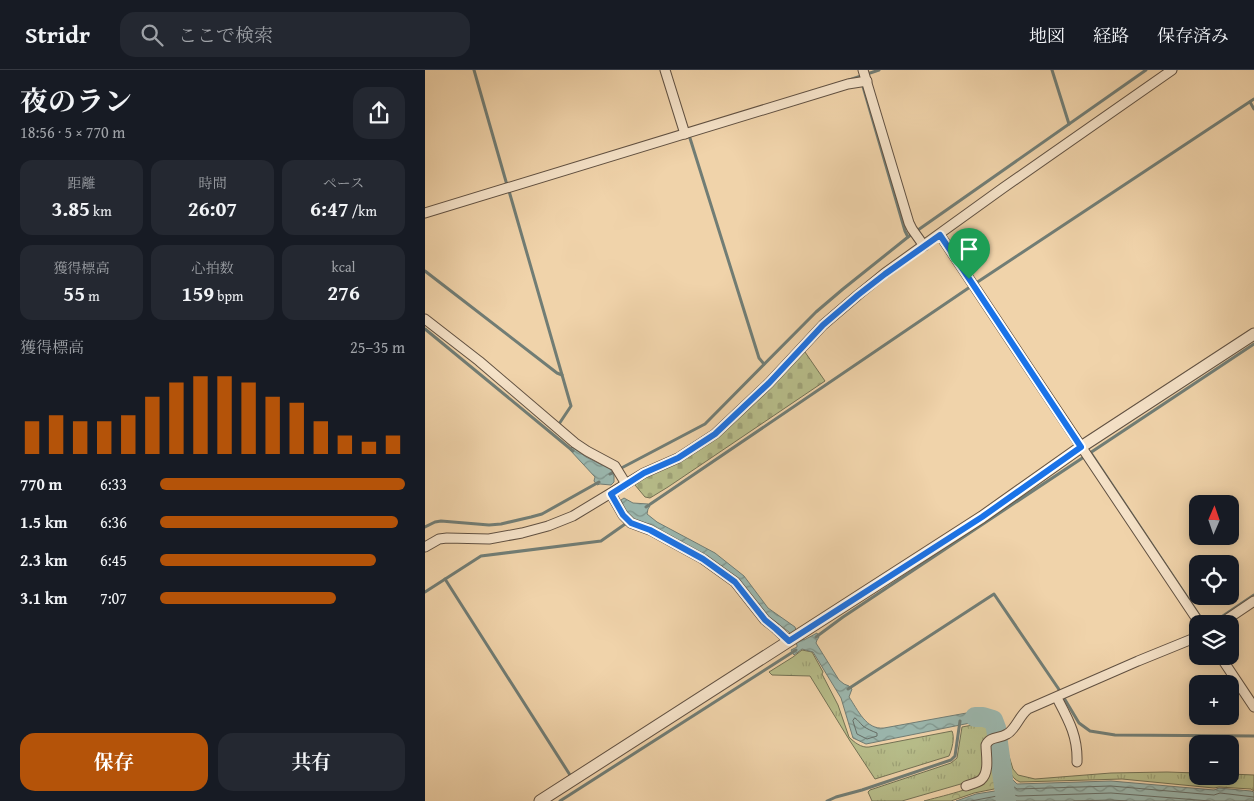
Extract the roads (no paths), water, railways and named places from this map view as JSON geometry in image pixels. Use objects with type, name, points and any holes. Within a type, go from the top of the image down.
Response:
[{"type":"street","points":[[665,70],[686,132]]},
{"type":"street","points":[[425,547],[432,542],[447,538],[489,539],[548,526],[573,516],[644,473],[678,458],[715,434],[769,383],[823,325],[865,290],[1003,188],[1171,70]]},
{"type":"street","points":[[425,213],[686,132],[849,84],[863,78],[914,233],[925,246]]},
{"type":"street","points":[[940,235],[1194,615]]},
{"type":"street","points":[[425,319],[493,373],[575,443],[617,470],[626,484]]},
{"type":"street","points":[[540,801],[1085,453],[1254,334]]},
{"type":"street","points":[[611,494],[623,515],[629,521],[650,530],[709,562],[739,587],[765,620],[776,629],[794,638]]},
{"type":"street","points":[[1233,615],[1254,601]]},
{"type":"street","points":[[966,786],[978,782],[985,775],[985,745],[987,742],[1009,733],[1022,714],[1028,709],[1189,640]]},
{"type":"street","points":[[1226,665],[1254,707]]},
{"type":"street","points":[[1060,696],[1071,724],[1077,748],[1077,762]]},
{"type":"water","points":[[572,447],[586,457],[610,469],[614,474],[614,482],[611,485],[597,485],[594,481],[595,477],[570,450]]},
{"type":"water","points":[[624,498],[633,503],[648,504],[650,506],[647,514],[657,522],[715,553],[744,576],[768,608],[795,627],[804,640],[817,633],[819,637],[816,643],[839,680],[852,689],[849,697],[863,718],[872,726],[884,728],[983,710],[996,717],[999,726],[994,728],[984,723],[975,722],[866,744],[853,738],[841,698],[813,652],[802,649],[794,655],[791,650],[797,647],[797,645],[789,632],[765,614],[738,580],[711,559],[649,525],[631,518],[621,500]]},
{"type":"water","points":[[1003,754],[1010,777],[1017,784],[1111,781],[1214,790],[1219,788],[1254,792],[1254,801],[956,801],[1000,788],[995,760],[997,756]]},
{"type":"waterway","points":[[474,70],[507,185]]},
{"type":"waterway","points":[[849,80],[879,70]]},
{"type":"waterway","points":[[1052,70],[1069,124]]},
{"type":"waterway","points":[[610,474],[705,424],[816,312],[843,289],[908,237],[1146,70]]},
{"type":"waterway","points":[[862,83],[908,237]]},
{"type":"waterway","points":[[646,507],[970,287],[1254,99]]},
{"type":"waterway","points":[[1250,102],[1254,109]]},
{"type":"waterway","points":[[689,135],[759,358],[764,364]]},
{"type":"waterway","points":[[509,191],[571,406],[559,424]]},
{"type":"waterway","points":[[425,271],[562,375]]},
{"type":"waterway","points":[[425,329],[573,451]]},
{"type":"waterway","points":[[816,637],[843,617],[1254,344]]},
{"type":"waterway","points":[[1091,453],[1199,615]]},
{"type":"waterway","points":[[425,527],[441,521],[489,525],[531,517],[542,514],[599,482]]},
{"type":"waterway","points":[[425,592],[481,556],[601,541],[628,522]]},
{"type":"waterway","points":[[445,579],[570,775]]},
{"type":"waterway","points":[[848,689],[994,594],[1058,688],[1079,723],[1090,731],[1115,735],[1254,736]]},
{"type":"waterway","points":[[1224,615],[1254,595]]},
{"type":"waterway","points":[[560,801],[796,650]]},
{"type":"waterway","points":[[975,717],[993,720],[996,728],[1006,801]]},
{"type":"waterway","points":[[827,801],[951,760],[955,756],[960,721]]}]
